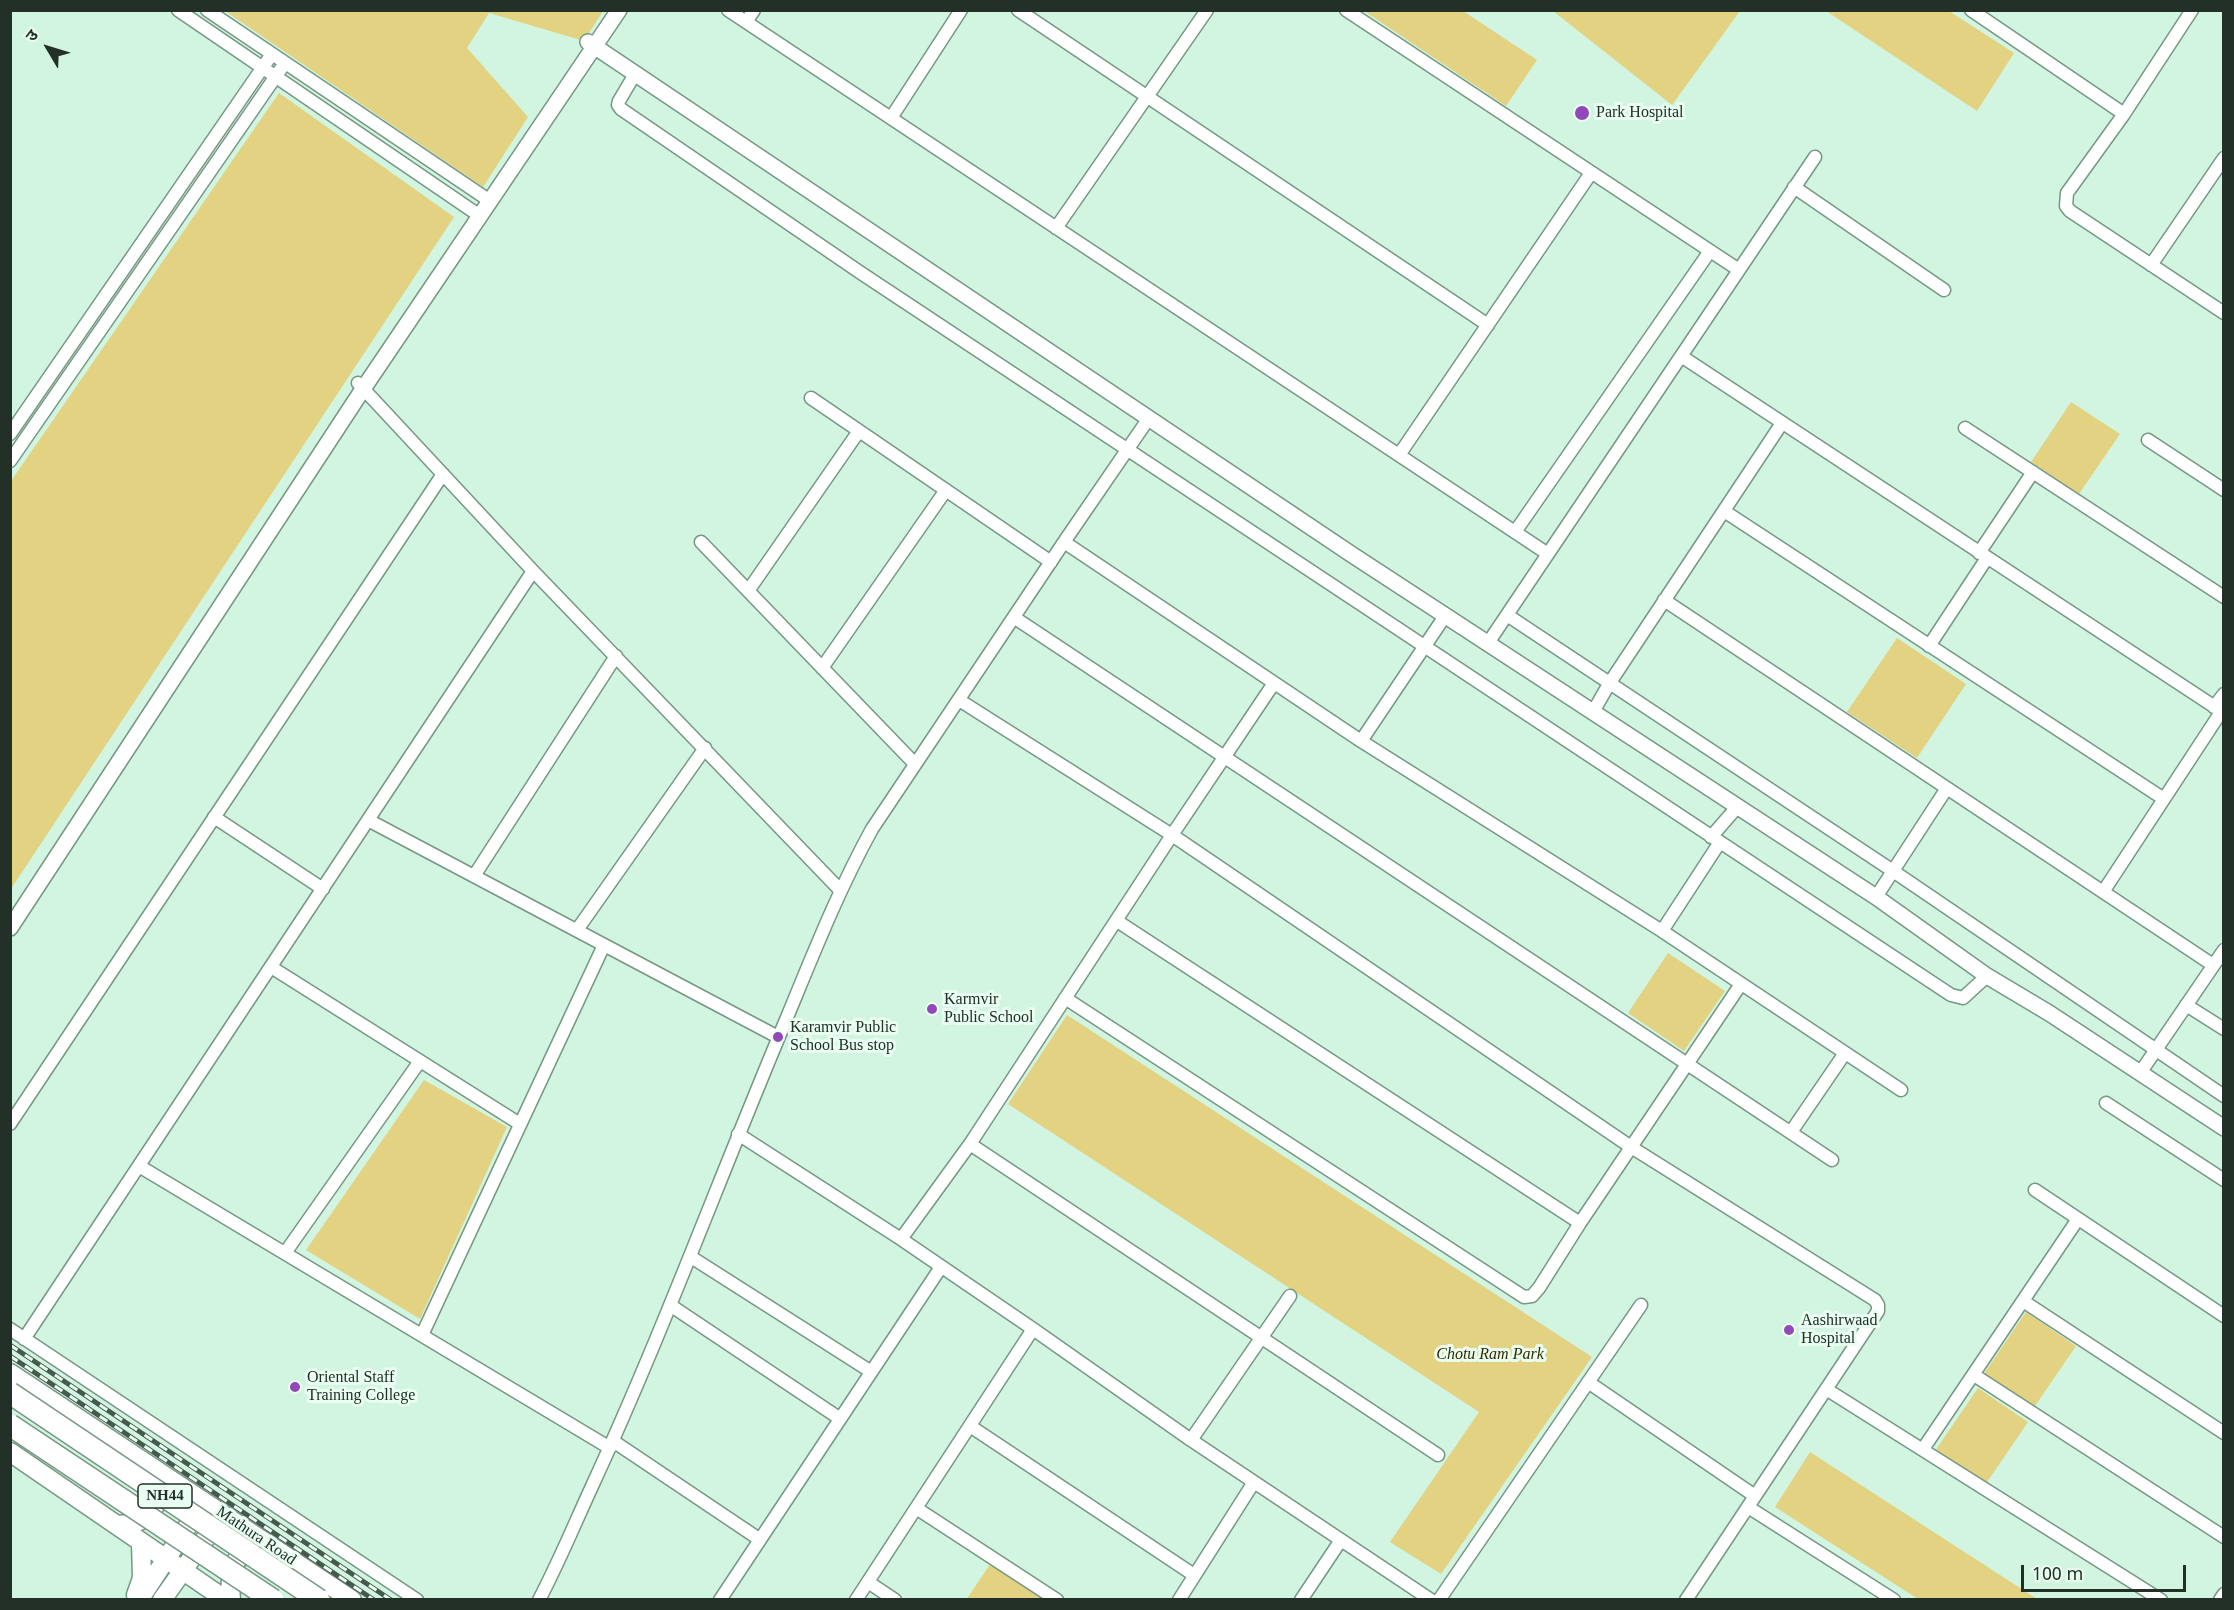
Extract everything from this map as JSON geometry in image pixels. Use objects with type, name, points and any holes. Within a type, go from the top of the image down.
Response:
[{"type":"highway","name":"NH44","points":[[10,1393],[320,1599]]},
{"type":"highway","name":"NH44","points":[[10,1425],[273,1599]]},
{"type":"main road","name":"Mathura Road","points":[[10,1373],[352,1599]]},
{"type":"main road","points":[[10,1452],[165,1560],[226,1599]]},
{"type":"main road","points":[[116,1525],[134,1524],[148,1516],[158,1502],[159,1485],[151,1466]]},
{"type":"main road","points":[[139,1599],[204,1501]]},
{"type":"main road","points":[[162,1599],[223,1514]]},
{"type":"main road","points":[[134,1599],[142,1578],[141,1542]]},
{"type":"main road","points":[[231,1599],[229,1585],[232,1568],[241,1555],[253,1547],[270,1545]]},
{"type":"main road","points":[[162,1599],[208,1588]]},
{"type":"street","points":[[178,10],[477,214]]},
{"type":"street","points":[[207,10],[487,199]]},
{"type":"street","points":[[591,44],[609,10]]},
{"type":"street","points":[[10,912],[360,386],[591,44],[619,10]]},
{"type":"street","points":[[728,10],[1548,554]]},
{"type":"street","points":[[746,22],[754,10]]},
{"type":"street","points":[[891,118],[962,10]]},
{"type":"street","points":[[1018,10],[1488,325]]},
{"type":"street","points":[[1056,228],[1207,10]]},
{"type":"street","points":[[1346,10],[1739,270]]},
{"type":"street","points":[[1971,10],[2124,114]]},
{"type":"street","points":[[2192,10],[2124,114],[2067,193],[2066,206],[2070,211],[2223,313]]},
{"type":"street","points":[[591,44],[1445,616],[1876,897],[1987,976],[2049,1013],[2223,1128]]},
{"type":"street","points":[[10,434],[272,54]]},
{"type":"street","points":[[10,461],[285,63]]},
{"type":"street","points":[[636,74],[619,100],[618,105],[621,109],[861,273],[1951,995],[1963,998],[1969,995],[1987,976]]},
{"type":"street","points":[[1488,643],[1815,157]]},
{"type":"street","points":[[2151,265],[2223,160]]},
{"type":"street","points":[[1399,455],[1591,172]]},
{"type":"street","points":[[1794,187],[1944,290]]},
{"type":"street","points":[[1515,532],[1710,251]]},
{"type":"street","points":[[1681,356],[2220,711]]},
{"type":"street","points":[[360,386],[840,890]]},
{"type":"street","points":[[10,928],[360,386]]},
{"type":"street","points":[[811,398],[1051,561]]},
{"type":"street","points":[[539,1599],[611,1444],[691,1257],[738,1134],[840,890],[872,829],[1149,418]]},
{"type":"street","points":[[1593,712],[1609,684],[1782,423]]},
{"type":"street","points":[[1965,428],[2223,597]]},
{"type":"street","points":[[748,591],[859,431]]},
{"type":"street","points":[[2148,440],[2223,490]]},
{"type":"street","points":[[1929,646],[2033,472]]},
{"type":"street","points":[[10,1124],[443,474]]},
{"type":"street","points":[[822,668],[946,490]]},
{"type":"street","points":[[1724,511],[2164,800]]},
{"type":"street","points":[[1064,542],[1361,741],[1662,931],[1901,1090]]},
{"type":"street","points":[[701,543],[915,764]]},
{"type":"street","points":[[24,1339],[534,571]]},
{"type":"street","points":[[1664,600],[2213,965]]},
{"type":"street","points":[[1507,615],[1893,871],[2223,1096]]},
{"type":"street","points":[[1361,741],[1445,616]]},
{"type":"street","points":[[1015,618],[1832,1160]]},
{"type":"street","points":[[474,876],[616,656]]},
{"type":"street","points":[[901,1239],[970,1144],[1274,683]]},
{"type":"street","points":[[2103,892],[2220,711],[2223,694]]},
{"type":"street","points":[[959,700],[1172,835],[1631,1147],[1875,1300],[1878,1311],[1686,1599]]},
{"type":"street","points":[[577,930],[705,748]]},
{"type":"street","points":[[1876,897],[1947,788]]},
{"type":"street","points":[[1662,931],[1715,840],[1738,806]]},
{"type":"street","points":[[214,817],[323,889]]},
{"type":"street","points":[[368,820],[778,1037]]},
{"type":"street","points":[[1117,921],[1580,1223]]},
{"type":"street","points":[[422,1335],[604,945]]},
{"type":"street","points":[[2140,1073],[2223,950]]},
{"type":"street","points":[[271,967],[520,1124]]},
{"type":"street","points":[[1065,998],[1524,1297],[1533,1296],[1539,1288],[1580,1223],[1741,984]]},
{"type":"street","points":[[2186,1005],[2223,1029]]},
{"type":"street","points":[[1791,1132],[1845,1053]]},
{"type":"street","points":[[285,1253],[420,1061]]},
{"type":"street","points":[[2106,1103],[2223,1180]]},
{"type":"street","points":[[738,1134],[901,1239],[1191,1440],[1431,1599]]},
{"type":"street","points":[[970,1144],[1438,1455]]},
{"type":"street","points":[[139,1166],[422,1335],[611,1444],[759,1539]]},
{"type":"street","points":[[2035,1190],[2223,1316]]},
{"type":"street","points":[[1923,1449],[2078,1219]]},
{"type":"street","points":[[691,1257],[870,1371]]},
{"type":"street","points":[[720,1599],[941,1267]]},
{"type":"street","points":[[1191,1440],[1290,1296]]},
{"type":"street","points":[[2023,1301],[2223,1433]]},
{"type":"street","points":[[670,1305],[839,1418]]},
{"type":"street","points":[[1439,1599],[1641,1305]]},
{"type":"street","points":[[10,1329],[417,1599]]},
{"type":"street","points":[[856,1599],[1033,1329]]},
{"type":"street","points":[[1974,1375],[2223,1537]]},
{"type":"street","points":[[1588,1382],[1751,1502],[1894,1599]]},
{"type":"street","points":[[1826,1389],[2161,1599]]},
{"type":"street","points":[[970,1426],[1194,1575]]},
{"type":"street","points":[[1179,1599],[1254,1482]]},
{"type":"street","points":[[916,1508],[1057,1599]]},
{"type":"street","points":[[1301,1599],[1341,1540]]},
{"type":"street","points":[[868,1582],[895,1599]]},
{"type":"street","points":[[2220,1599],[2223,1594]]},
{"type":"green space","points":[[225,11],[603,11],[584,41],[489,13],[467,48],[528,117],[483,187]]},
{"type":"green space","points":[[1364,11],[1463,11],[1537,60],[1506,106]]},
{"type":"green space","points":[[1553,11],[1740,11],[1672,105]]},
{"type":"green space","points":[[1826,11],[1949,11],[2014,53],[1977,111]]},
{"type":"green space","points":[[279,93],[454,217],[11,889],[11,481]]},
{"type":"green space","points":[[2071,402],[2120,434],[2079,494],[2031,462]]},
{"type":"green space","points":[[1897,638],[1966,684],[1917,758],[1847,712]]},
{"type":"green space","points":[[1668,953],[1725,991],[1684,1051],[1628,1013]]},
{"type":"green space","name":"Chotu Ram Park","points":[[1067,1015],[1592,1357],[1441,1574],[1390,1542],[1479,1412],[1008,1104]]},
{"type":"green space","points":[[424,1080],[507,1127],[420,1319],[306,1250]]},
{"type":"green space","points":[[2026,1312],[2076,1346],[2033,1409],[1983,1375]]},
{"type":"green space","points":[[1978,1388],[2028,1422],[1985,1485],[1935,1451]]},
{"type":"green space","points":[[1810,1452],[2037,1599],[1918,1599],[1775,1507]]},
{"type":"green space","points":[[991,1563],[1045,1599],[966,1600]]},
{"type":"railway","points":[[10,1345],[391,1600]]},
{"type":"railway","points":[[10,1356],[374,1600]]},
{"type":"place","name":"Park Hospital","points":[[1582,113]]},
{"type":"place","name":"Karmvir Public School","points":[[932,1009]]},
{"type":"place","name":"Karamvir Public School Bus stop","points":[[778,1037]]},
{"type":"place","name":"Aashirwaad Hospital","points":[[1789,1330]]},
{"type":"place","name":"Oriental Staff Training College","points":[[295,1387]]}]
